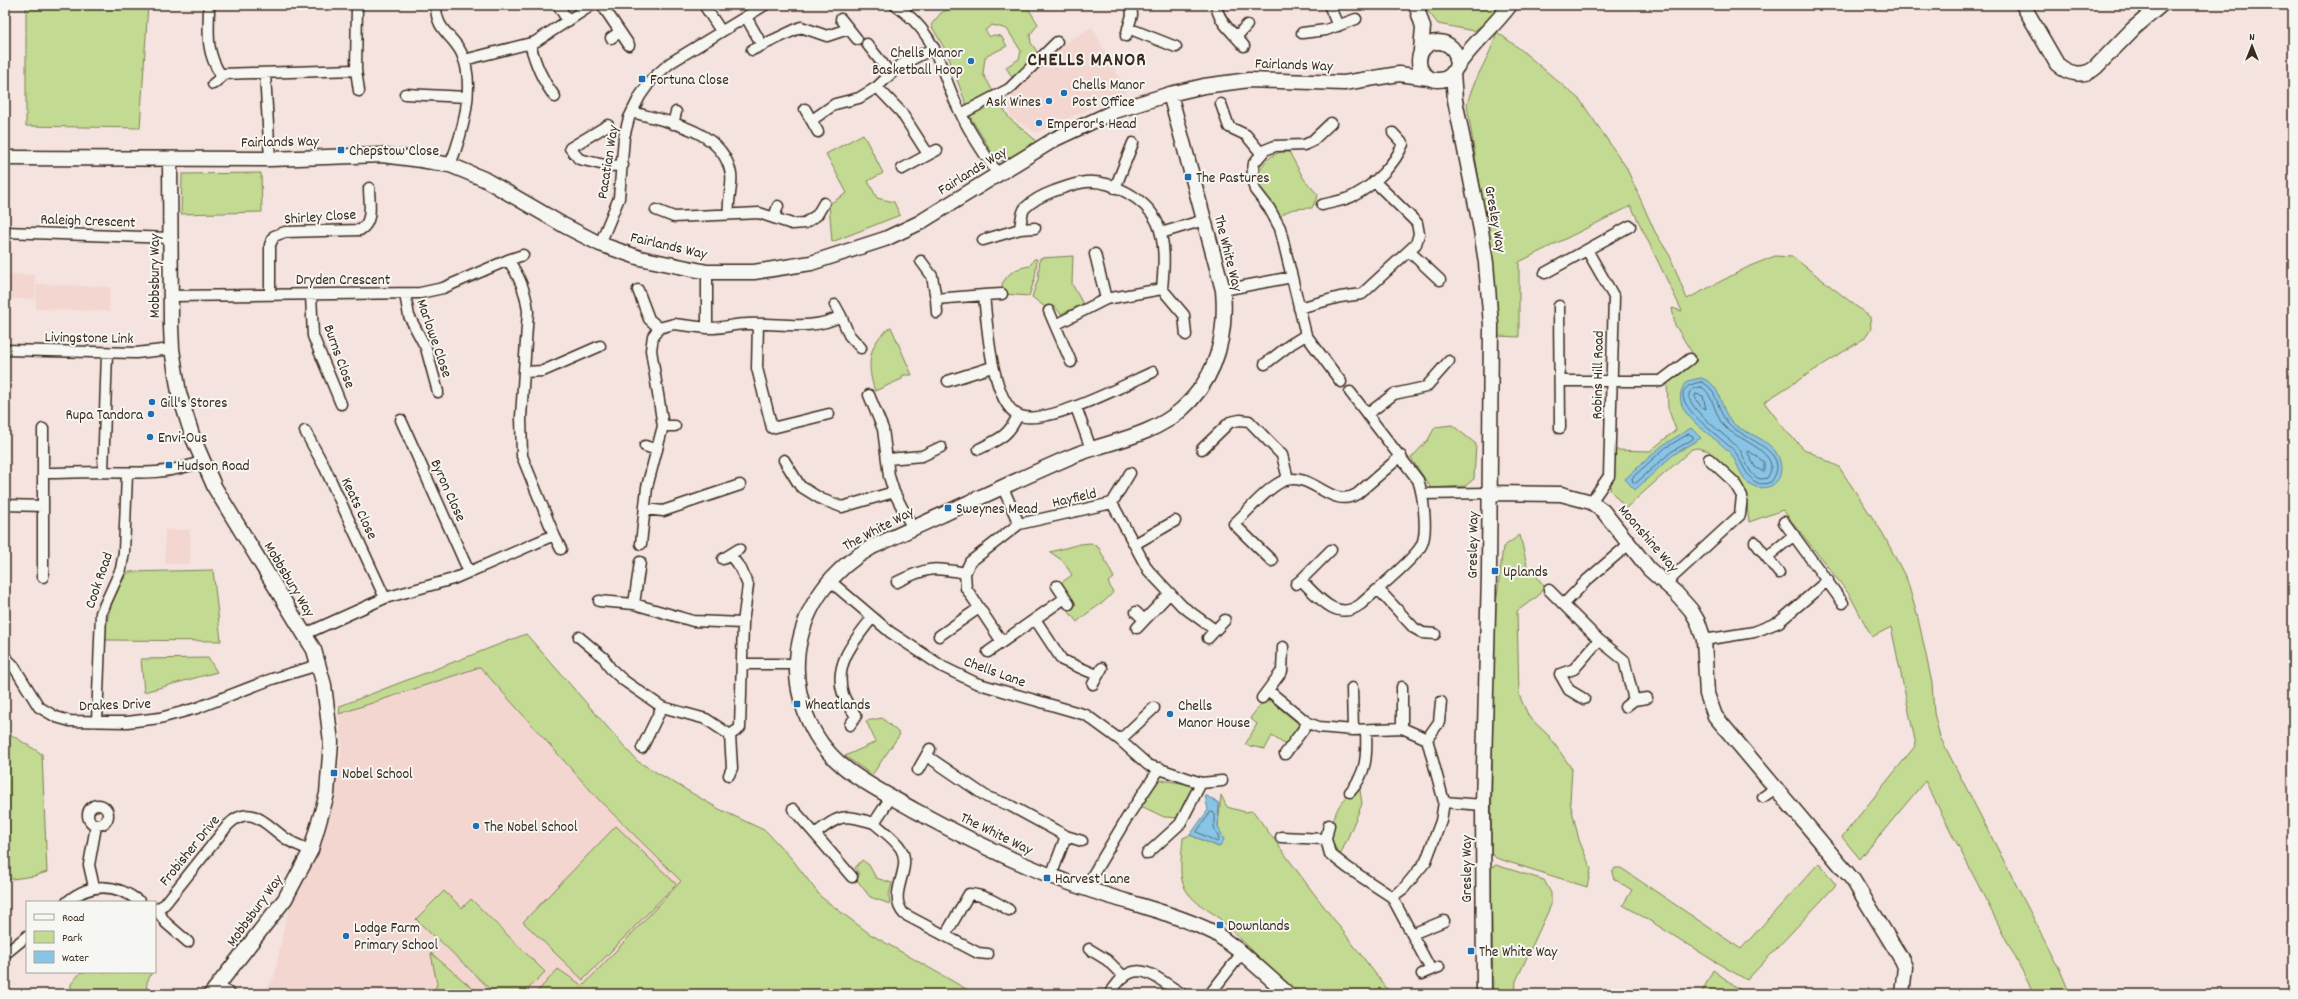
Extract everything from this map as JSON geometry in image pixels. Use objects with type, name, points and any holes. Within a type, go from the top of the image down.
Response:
[{"type":"street","points":[[209,5],[208,42],[211,59],[220,74],[265,74],[356,70]]},
{"type":"street","points":[[357,5],[356,70],[359,91]]},
{"type":"street","points":[[436,5],[437,18],[441,29],[456,45],[464,60],[467,72],[467,97],[463,127],[450,165]]},
{"type":"street","points":[[558,5],[568,21]]},
{"type":"street","points":[[464,60],[530,44],[592,5]]},
{"type":"street","points":[[602,5],[629,45]]},
{"type":"street","points":[[704,5],[721,31]]},
{"type":"street","name":"Pacatian Way","points":[[600,244],[619,198],[624,137],[632,112],[640,96],[659,72],[683,54],[765,5]]},
{"type":"street","points":[[895,5],[914,20],[934,48],[960,114],[998,174]]},
{"type":"street","points":[[1131,5],[1132,15],[1127,32],[1176,47]]},
{"type":"street","points":[[1216,5],[1220,19],[1244,46]]},
{"type":"street","points":[[1329,5],[1338,26]]},
{"type":"street","points":[[1432,79],[1445,79],[1454,71],[1477,41],[1491,29],[1510,5]]},
{"type":"street","points":[[2023,5],[2057,64],[2063,70],[2083,74],[2091,72],[2133,29],[2161,5]]},
{"type":"street","points":[[1418,10],[1429,28],[1455,53],[1457,61],[1454,71]]},
{"type":"street","points":[[1418,10],[1423,27],[1420,52],[1420,70],[1455,100]]},
{"type":"street","points":[[746,16],[762,45]]},
{"type":"street","points":[[841,19],[858,39]]},
{"type":"street","points":[[1302,33],[1326,30],[1356,19]]},
{"type":"street","points":[[1236,37],[1246,26]]},
{"type":"street","points":[[752,50],[802,27],[827,36],[848,29]]},
{"type":"street","points":[[611,38],[620,32]]},
{"type":"street","points":[[1399,74],[1430,43],[1447,44],[1477,41]]},
{"type":"street","points":[[960,114],[1009,89],[1057,42]]},
{"type":"street","points":[[530,44],[536,66],[543,80],[555,97]]},
{"type":"street","points":[[867,44],[890,73]]},
{"type":"street","points":[[812,120],[835,104],[859,98],[877,87],[890,73],[934,48]]},
{"type":"street","name":"Gresley Way","points":[[1454,71],[1455,100],[1466,149],[1486,263],[1492,325],[1483,805],[1484,994]]},
{"type":"street","points":[[265,74],[270,159]]},
{"type":"street","name":"Fairlands Way","points":[[5,158],[270,159],[382,155],[450,165],[484,179],[565,226],[600,244],[640,258],[707,272],[754,272],[811,263],[847,253],[885,239],[919,223],[1055,139],[1115,111],[1170,94],[1234,81],[1264,80],[1344,83],[1399,74],[1432,79]]},
{"type":"street","points":[[213,84],[224,75]]},
{"type":"street","points":[[877,87],[901,112],[932,152],[902,169]]},
{"type":"street","points":[[405,94],[417,91],[467,97]]},
{"type":"street","name":"The White Way","points":[[1170,94],[1223,290],[1224,321],[1220,347],[1214,368],[1190,401],[1171,418],[1151,430],[1091,449],[860,554],[840,569],[817,597],[801,634],[796,664],[803,705],[809,722],[823,745],[848,770],[891,797],[1009,859],[1085,888],[1203,927],[1225,939],[1288,994]]},
{"type":"street","points":[[1221,104],[1229,127],[1246,135],[1261,153]]},
{"type":"street","points":[[805,109],[818,132]]},
{"type":"street","points":[[632,112],[673,124],[708,138],[724,156],[731,176],[729,214]]},
{"type":"street","points":[[673,124],[676,112]]},
{"type":"street","points":[[1331,123],[1308,144],[1300,146],[1275,146],[1261,153],[1252,168],[1252,182],[1255,190],[1269,208],[1280,228],[1306,335],[1341,382]]},
{"type":"street","points":[[608,125],[570,148],[579,159],[609,166],[622,165]]},
{"type":"street","points":[[1322,205],[1354,196],[1374,181],[1390,165],[1403,144],[1393,133]]},
{"type":"street","points":[[1115,188],[1133,143]]},
{"type":"street","name":"Mobbsbury Way","points":[[170,159],[170,296],[172,349],[179,393],[202,460],[215,488],[303,635],[314,650],[329,714],[331,742],[326,794],[311,850],[285,899],[214,989]]},
{"type":"street","points":[[1299,308],[1340,297],[1362,294],[1410,252],[1416,244],[1419,234],[1417,223],[1374,181]]},
{"type":"street","points":[[1020,229],[1024,209],[1038,197],[1086,182],[1115,188],[1134,197],[1147,207],[1160,233],[1163,260],[1162,288],[1184,315],[1186,336]]},
{"type":"street","name":"Shirley Close","points":[[270,295],[270,245],[274,236],[285,232],[360,230],[365,227],[370,219],[370,188]]},
{"type":"street","points":[[661,215],[674,217],[759,213],[792,224],[805,223],[817,215],[824,203]]},
{"type":"street","points":[[774,217],[778,206]]},
{"type":"street","points":[[1160,233],[1204,220]]},
{"type":"street","points":[[1545,273],[1630,226]]},
{"type":"street","points":[[983,240],[1020,229],[1035,228]]},
{"type":"street","name":"Raleigh Crescent","points":[[5,232],[170,238]]},
{"type":"street","name":"Robins Hill Road","points":[[1587,250],[1614,297],[1613,382],[1609,476],[1591,502]]},
{"type":"street","points":[[1410,252],[1440,280]]},
{"type":"street","points":[[1095,254],[1106,298]]},
{"type":"street","name":"Dryden Crescent","points":[[170,296],[405,294],[443,288],[523,255]]},
{"type":"street","points":[[508,260],[515,270],[527,299],[521,417],[522,456],[554,535],[561,548]]},
{"type":"street","points":[[921,261],[932,276],[937,313]]},
{"type":"street","points":[[707,272],[707,328]]},
{"type":"street","points":[[1223,290],[1292,277]]},
{"type":"street","points":[[1055,325],[1106,298],[1162,288]]},
{"type":"street","points":[[638,290],[649,319],[659,328]]},
{"type":"street","name":"Marlowe Close","points":[[405,294],[405,304],[409,316],[426,348],[438,392]]},
{"type":"street","points":[[936,298],[1002,294]]},
{"type":"street","name":"Burns Close","points":[[311,295],[313,336],[341,404]]},
{"type":"street","points":[[984,295],[992,367],[1008,404],[1018,415],[1027,417],[1040,416],[1076,407],[1153,372]]},
{"type":"street","points":[[835,304],[849,335],[862,348]]},
{"type":"street","points":[[1559,306],[1560,428]]},
{"type":"street","points":[[1049,311],[1071,362]]},
{"type":"street","points":[[641,544],[647,487],[663,426],[651,350],[653,336],[659,328],[674,324],[707,328],[726,328],[746,324],[816,325],[828,323],[841,316]]},
{"type":"street","points":[[758,324],[757,368],[772,428],[829,414]]},
{"type":"street","points":[[1265,364],[1291,344],[1306,335]]},
{"type":"street","points":[[524,372],[543,371],[600,346]]},
{"type":"street","name":"Livingstone Link","points":[[5,350],[107,353],[148,352],[172,349]]},
{"type":"street","points":[[102,472],[107,353]]},
{"type":"street","points":[[1560,381],[1613,382],[1661,380],[1690,359]]},
{"type":"street","points":[[1368,413],[1394,394],[1426,387],[1445,375],[1449,361]]},
{"type":"street","points":[[948,381],[992,367]]},
{"type":"street","points":[[1331,550],[1299,582],[1328,607],[1344,611],[1357,608],[1378,589],[1422,544],[1424,530],[1422,494],[1418,480],[1368,413],[1350,392]]},
{"type":"street","points":[[869,395],[883,429],[894,492],[913,529]]},
{"type":"street","points":[[1076,407],[1091,449]]},
{"type":"street","points":[[979,449],[1004,436],[1011,430],[1018,415]]},
{"type":"street","name":"Byron Close","points":[[401,420],[469,572]]},
{"type":"street","points":[[1202,449],[1230,422],[1240,420],[1249,422],[1282,455],[1288,479]]},
{"type":"street","points":[[663,426],[675,426]]},
{"type":"street","points":[[43,429],[43,577]]},
{"type":"street","name":"Keats Close","points":[[306,431],[325,468],[385,598]]},
{"type":"street","points":[[645,446],[657,450]]},
{"type":"street","points":[[888,459],[924,460],[941,447]]},
{"type":"street","points":[[1272,561],[1234,524],[1274,487],[1288,479],[1305,480],[1334,496],[1349,498],[1357,494],[1401,456]]},
{"type":"street","points":[[44,473],[102,472],[128,474],[170,471],[184,469],[202,460]]},
{"type":"street","points":[[784,460],[800,486],[821,499],[842,507],[894,492]]},
{"type":"street","points":[[1665,584],[1740,515],[1742,496],[1734,482],[1709,460]]},
{"type":"street","name":"Hayfield","points":[[965,573],[974,558],[1019,524],[1112,503],[1128,486],[1130,473]]},
{"type":"street","name":"Cook Road","points":[[97,721],[101,613],[121,569],[124,552],[128,474]]},
{"type":"street","points":[[645,509],[663,511],[740,485]]},
{"type":"street","points":[[1003,488],[1019,524]]},
{"type":"street","points":[[1422,494],[1490,493]]},
{"type":"street","name":"Moonshine Way","points":[[1490,493],[1561,494],[1591,502],[1603,511],[1649,569],[1691,610],[1698,622],[1704,640],[1707,694],[1715,716],[1776,788]]},
{"type":"street","name":"Hayfield","points":[[1112,503],[1148,570],[1182,606],[1215,630]]},
{"type":"street","points":[[5,505],[43,506]]},
{"type":"street","points":[[1135,544],[1167,522]]},
{"type":"street","points":[[1784,522],[1843,602]]},
{"type":"street","points":[[303,635],[385,598],[453,579],[554,535]]},
{"type":"street","points":[[1767,557],[1794,535]]},
{"type":"street","points":[[1755,542],[1779,573]]},
{"type":"street","points":[[1564,604],[1587,580],[1629,544]]},
{"type":"street","points":[[730,735],[740,728],[744,623],[748,585],[741,569],[727,557],[739,549]]},
{"type":"street","points":[[634,604],[640,562]]},
{"type":"street","points":[[897,582],[925,569],[965,573],[966,588],[1002,642]]},
{"type":"street","points":[[1704,640],[1754,632],[1779,622],[1828,580]]},
{"type":"street","name":"Chells Lane","points":[[830,581],[872,618],[943,666],[976,683],[1086,715],[1120,740],[1148,764],[1201,783],[1222,780]]},
{"type":"street","points":[[988,652],[1035,619],[1067,601],[1057,586]]},
{"type":"street","points":[[1378,589],[1414,628],[1423,633],[1435,634]]},
{"type":"street","points":[[1549,590],[1599,640],[1624,660],[1634,700]]},
{"type":"street","points":[[1137,628],[1170,593]]},
{"type":"street","points":[[599,601],[634,604],[693,621],[744,623]]},
{"type":"street","points":[[939,636],[979,608]]},
{"type":"street","points":[[1136,612],[1144,620]]},
{"type":"street","points":[[850,725],[856,716],[843,695],[840,677],[849,648],[872,618]]},
{"type":"street","points":[[1035,619],[1062,660],[1097,676]]},
{"type":"street","points":[[1208,638],[1225,620]]},
{"type":"street","points":[[579,637],[604,658],[610,668],[623,680],[662,707],[706,719],[730,735]]},
{"type":"street","points":[[1584,699],[1569,690],[1560,674],[1574,669],[1599,640]]},
{"type":"street","points":[[1283,646],[1282,671],[1265,695],[1308,723],[1324,728],[1353,730],[1402,728],[1427,738]]},
{"type":"street","name":"Drakes Drive","points":[[5,657],[13,666],[39,707],[56,717],[70,721],[127,722],[160,718],[197,708],[272,679],[318,665]]},
{"type":"street","points":[[743,664],[796,664]]},
{"type":"street","points":[[1402,687],[1402,728]]},
{"type":"street","points":[[1352,688],[1353,730]]},
{"type":"street","points":[[1625,707],[1634,700],[1647,698]]},
{"type":"street","points":[[1427,738],[1439,722],[1441,702]]},
{"type":"street","points":[[642,748],[662,707]]},
{"type":"street","points":[[1120,740],[1154,708]]},
{"type":"street","points":[[1285,754],[1308,723]]},
{"type":"street","points":[[1350,792],[1363,785],[1367,757],[1366,730]]},
{"type":"street","points":[[729,775],[732,768],[730,735]]},
{"type":"street","points":[[1392,897],[1404,888],[1426,861],[1441,821],[1444,802],[1427,738]]},
{"type":"street","points":[[918,770],[928,752],[988,797],[1009,805],[1066,836],[1082,841]]},
{"type":"street","points":[[1085,888],[1128,816],[1160,768]]},
{"type":"street","points":[[1147,854],[1180,824],[1201,783]]},
{"type":"street","points":[[1763,796],[1776,788],[1858,886],[1905,967],[1902,994]]},
{"type":"street","points":[[874,823],[891,797]]},
{"type":"street","points":[[1444,802],[1483,805]]},
{"type":"street","points":[[793,809],[852,877]]},
{"type":"street","name":"Frobisher Drive","points":[[188,942],[166,923],[156,910],[165,904],[228,825],[241,816],[250,815],[259,818],[291,842],[311,850]]},
{"type":"street","points":[[815,834],[834,819],[849,816],[874,823],[901,848],[904,857],[904,867],[897,897],[899,908],[904,914],[946,934],[978,953],[988,954]]},
{"type":"street","points":[[1329,825],[1326,839],[1330,854],[1348,868],[1392,897],[1431,970]]},
{"type":"street","points":[[94,888],[89,866],[96,826]]},
{"type":"street","points":[[1281,837],[1297,833],[1326,839]]},
{"type":"street","points":[[1052,876],[1066,836]]},
{"type":"street","points":[[68,901],[81,892],[94,888],[108,887],[121,890],[138,901]]},
{"type":"street","points":[[946,934],[969,894],[980,894],[992,899],[1009,910]]},
{"type":"street","points":[[1412,934],[1441,920]]},
{"type":"street","points":[[5,954],[26,937]]},
{"type":"street","points":[[1089,949],[1107,960],[1123,976]]},
{"type":"street","points":[[1210,994],[1242,953]]},
{"type":"street","points":[[1110,994],[1123,976],[1132,972],[1145,972],[1182,994]]},
{"type":"street","points":[[214,989],[230,994]]},
{"type":"shaded area","points":[[1092,27],[1127,92],[1036,133],[1011,118],[1007,99],[1054,50]]},
{"type":"shaded area","points":[[5,274],[35,275],[35,299],[5,299]]},
{"type":"shaded area","points":[[36,284],[110,287],[109,311],[36,309]]},
{"type":"shaded area","points":[[165,530],[190,530],[190,564],[165,564]]},
{"type":"shaded area","name":"The Nobel School","points":[[480,667],[600,801],[681,881],[785,994],[261,994],[274,978],[286,918],[293,897],[322,842],[338,778],[342,747],[339,714]]},
{"type":"green space","points":[[26,5],[148,5],[140,128],[26,126]]},
{"type":"green space","points":[[956,5],[1026,5],[1038,24],[1030,35],[1031,43],[1038,53],[1014,81],[1006,67],[1019,59],[1021,51],[1007,29],[992,25],[985,30],[990,37],[993,35],[1001,36],[1007,46],[985,57],[983,74],[1010,119],[1037,143],[1008,162],[996,159],[972,120],[947,53],[931,25],[941,13]]},
{"type":"green space","points":[[1423,5],[1504,5],[1492,18],[1474,31],[1438,24]]},
{"type":"green space","points":[[1497,32],[1520,49],[1580,100],[1626,167],[1655,232],[1670,256],[1687,299],[1750,266],[1775,256],[1793,257],[1870,317],[1871,329],[1865,338],[1764,402],[1786,431],[1804,449],[1839,467],[1882,532],[1907,580],[1918,618],[1932,683],[1934,713],[1940,737],[2060,970],[2070,994],[2034,994],[1925,781],[1860,859],[1842,837],[1916,745],[1891,627],[1872,637],[1849,594],[1783,510],[1749,522],[1746,496],[1709,451],[1697,448],[1692,449],[1626,508],[1610,490],[1615,450],[1650,451],[1676,430],[1668,408],[1667,382],[1697,361],[1675,325],[1672,308],[1682,311],[1631,206],[1519,262],[1519,337],[1497,336],[1493,268],[1467,105],[1473,86],[1490,51]]},
{"type":"green space","points":[[863,134],[883,173],[868,181],[877,198],[894,202],[900,215],[832,242],[829,204],[847,193],[826,154]]},
{"type":"green space","points":[[1281,152],[1289,152],[1304,179],[1318,195],[1312,208],[1291,210],[1280,217],[1262,192],[1260,188],[1259,176],[1260,171],[1266,161]]},
{"type":"green space","points":[[261,173],[262,212],[181,214],[182,174]]},
{"type":"green space","points":[[1073,256],[1072,284],[1083,304],[1061,314],[1055,307],[1049,310],[1032,297],[1038,279],[1040,258]]},
{"type":"green space","points":[[1034,259],[1037,259],[1035,278],[1029,296],[1004,294],[1002,284],[1007,276],[1017,269],[1030,266]]},
{"type":"green space","points":[[891,327],[912,375],[903,375],[902,379],[875,391],[870,373],[873,347],[883,333]]},
{"type":"green space","points":[[1452,425],[1476,444],[1474,479],[1465,486],[1431,488],[1411,458],[1428,440],[1435,427]]},
{"type":"green space","points":[[1520,535],[1528,570],[1535,574],[1544,586],[1538,596],[1517,611],[1519,695],[1529,717],[1549,736],[1572,769],[1570,802],[1579,840],[1591,869],[1587,887],[1496,858],[1491,853],[1494,621],[1503,547]]},
{"type":"green space","points":[[1091,543],[1099,548],[1114,578],[1108,582],[1113,592],[1106,600],[1077,622],[1069,612],[1076,605],[1061,583],[1072,575],[1063,561],[1050,552],[1080,544]]},
{"type":"green space","points":[[213,570],[221,641],[105,640],[107,621],[112,604],[128,572]]},
{"type":"green space","points":[[526,634],[637,761],[719,809],[766,831],[792,859],[821,897],[870,934],[975,994],[535,994],[558,969],[583,986],[681,881],[600,801],[480,667],[339,714],[340,706]]},
{"type":"green space","points":[[208,658],[217,672],[144,692],[141,659]]},
{"type":"green space","points":[[1264,701],[1271,701],[1299,724],[1286,745],[1272,736],[1265,749],[1245,745],[1257,724],[1250,718]]},
{"type":"green space","points":[[882,718],[900,734],[872,775],[845,756],[876,742],[866,721]]},
{"type":"green space","points":[[5,731],[42,754],[47,872],[34,876],[5,880]]},
{"type":"green space","points":[[1161,780],[1194,785],[1195,787],[1180,818],[1164,817],[1139,805],[1155,782]]},
{"type":"green space","points":[[1360,790],[1362,804],[1340,856],[1330,838],[1335,815],[1341,803],[1346,798],[1352,793]]},
{"type":"green space","points":[[1221,795],[1227,807],[1245,812],[1253,811],[1391,994],[1297,994],[1217,916],[1187,892],[1181,875],[1183,838],[1190,835],[1219,847],[1218,826]]},
{"type":"green space","points":[[616,826],[676,884],[583,980],[523,922]]},
{"type":"green space","points":[[862,860],[869,865],[876,878],[892,883],[889,895],[890,904],[870,897],[856,879],[860,875],[855,868]]},
{"type":"green space","points":[[1819,863],[1836,885],[1747,980],[1623,905],[1632,890],[1614,879],[1612,873],[1615,868],[1621,868],[1741,949]]},
{"type":"green space","points":[[1496,865],[1544,880],[1551,893],[1551,905],[1516,981],[1515,994],[1493,994],[1491,868]]},
{"type":"green space","points":[[444,891],[462,908],[471,899],[545,972],[523,994],[495,994],[416,919]]},
{"type":"green space","points":[[431,953],[479,994],[433,994],[437,984]]},
{"type":"green space","points":[[1713,970],[1742,991],[1740,994],[1701,994]]},
{"type":"green space","points":[[80,973],[152,973],[147,982],[146,994],[71,994],[71,984]]},
{"type":"water","points":[[1701,378],[1708,381],[1717,391],[1727,415],[1733,423],[1762,440],[1775,451],[1781,467],[1780,474],[1775,484],[1763,488],[1756,487],[1747,482],[1731,454],[1703,430],[1686,412],[1681,402],[1681,392],[1687,381]]},
{"type":"water","points":[[1691,428],[1701,438],[1673,455],[1635,490],[1625,479],[1663,445]]},
{"type":"water","points":[[1205,795],[1219,803],[1218,826],[1224,840],[1219,847],[1190,835],[1208,810]]},
{"type":"place","name":"Chells Manor Basketball Hoop","points":[[971,61]]},
{"type":"place","name":"Fortuna Close","points":[[642,79]]},
{"type":"place","name":"Chells Manor Post Office","points":[[1064,93]]},
{"type":"place","name":"Ask Wines","points":[[1049,101]]},
{"type":"place","name":"Emperor's Head","points":[[1039,123]]},
{"type":"place","name":"Chepstow Close","points":[[341,150]]},
{"type":"place","name":"The Pastures","points":[[1188,177]]},
{"type":"place","name":"Gill's Stores","points":[[152,402]]},
{"type":"place","name":"Rupa Tandora","points":[[151,414]]},
{"type":"place","name":"Envi-Ous","points":[[150,437]]},
{"type":"place","name":"Hudson Road","points":[[169,465]]},
{"type":"place","name":"Sweynes Mead","points":[[948,508]]},
{"type":"place","name":"Uplands","points":[[1495,571]]},
{"type":"place","name":"Wheatlands","points":[[797,704]]},
{"type":"place","name":"Chells Manor House","points":[[1170,714]]},
{"type":"place","name":"Nobel School","points":[[334,773]]},
{"type":"place","name":"The Nobel School","points":[[476,826]]},
{"type":"place","name":"Harvest Lane","points":[[1047,878]]},
{"type":"place","name":"Downlands","points":[[1220,925]]},
{"type":"place","name":"Lodge Farm Primary School","points":[[346,936]]},
{"type":"place","name":"The White Way","points":[[1471,951]]},
{"type":"district","name":"CHELLS MANOR","points":[[1087,58]]}]
